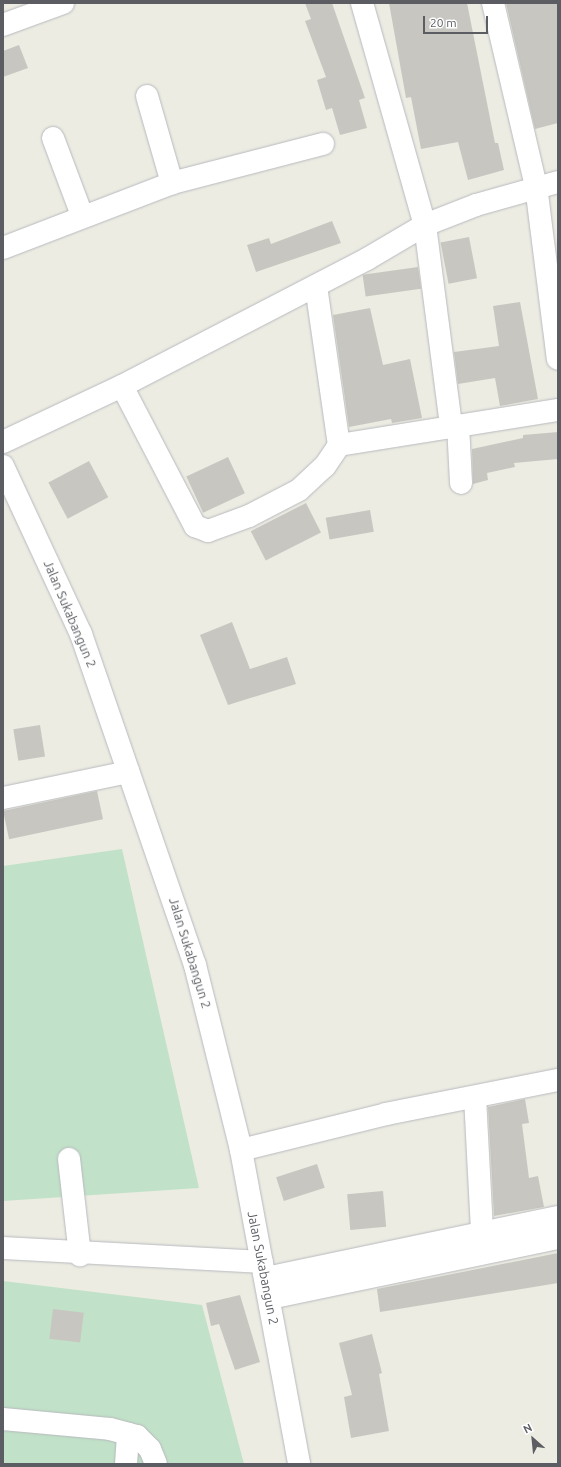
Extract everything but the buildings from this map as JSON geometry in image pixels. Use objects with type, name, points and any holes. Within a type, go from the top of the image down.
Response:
[{"type":"street","points":[[3,25],[63,3]]},
{"type":"street","points":[[362,3],[425,225],[455,425],[461,484]]},
{"type":"street","points":[[493,3],[536,186],[558,359]]},
{"type":"street","points":[[147,96],[172,183]]},
{"type":"street","points":[[53,138],[82,215]]},
{"type":"street","points":[[3,248],[82,215],[172,183],[323,144]]},
{"type":"street","points":[[3,442],[122,386],[316,286],[425,225],[536,186],[558,182]]},
{"type":"street","points":[[122,386],[200,530],[249,516],[299,490],[325,466],[339,445],[316,286]]},
{"type":"street","points":[[339,445],[455,425],[558,410]]},
{"type":"street","name":"Jalan Sukabangun 2","points":[[3,466],[81,634],[195,965],[241,1150],[299,1464]]},
{"type":"street","points":[[3,798],[128,772]]},
{"type":"street","points":[[241,1150],[386,1114],[558,1080]]},
{"type":"street","points":[[474,1097],[482,1232]]},
{"type":"street","points":[[69,1159],[80,1255]]},
{"type":"street","points":[[266,1280],[482,1232],[558,1217]]},
{"type":"street","points":[[3,1248],[80,1255],[266,1280],[558,1238]]},
{"type":"street","points":[[3,1420],[136,1436],[150,1449],[156,1464]]},
{"type":"street","points":[[126,1464],[128,1434]]},
{"type":"green space","points":[[122,849],[199,1188],[3,1201],[3,866]]},
{"type":"green space","points":[[3,1281],[202,1305],[244,1464],[3,1464]]}]
